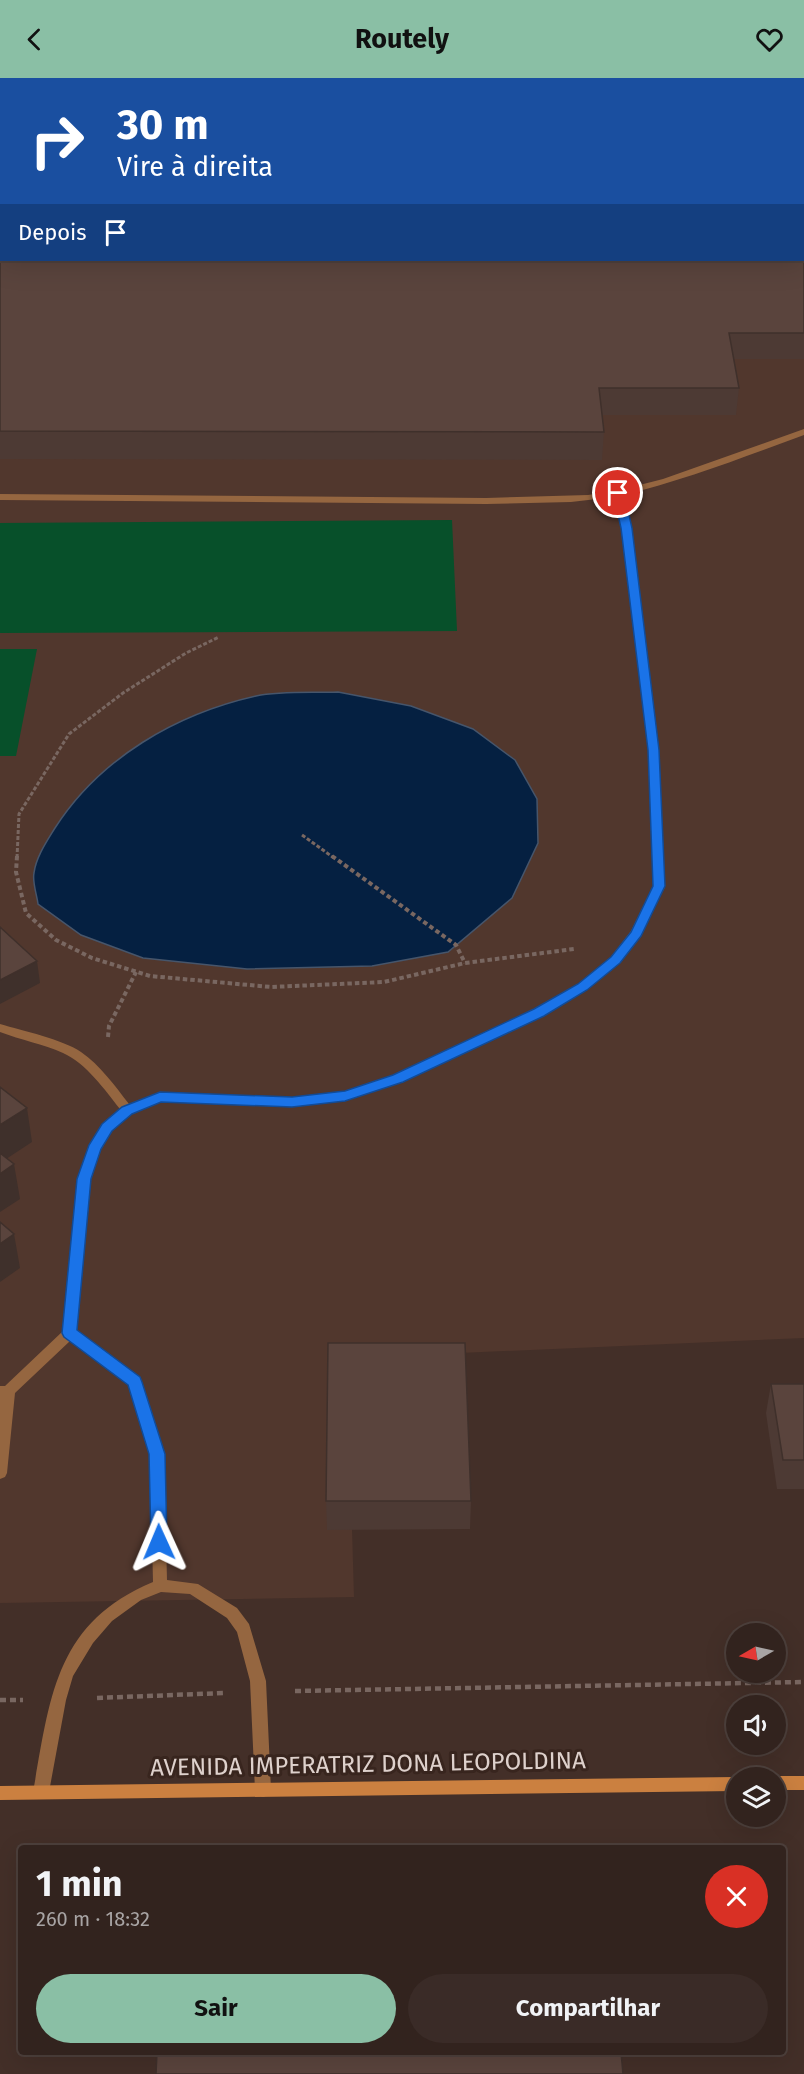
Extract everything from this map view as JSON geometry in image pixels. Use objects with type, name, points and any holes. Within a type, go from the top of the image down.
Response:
[{"type":"main road","points":[[786,1783],[804,1783]]},
{"type":"main road","name":"AVENIDA IMPERATRIZ DONA LEOPOLDINA","points":[[0,1793],[726,1784]]},
{"type":"lane","points":[[0,497],[486,501],[555,499],[618,493],[706,467],[804,432]]},
{"type":"lane","points":[[0,1473],[4,1391],[69,1333],[84,1179],[94,1149],[107,1128],[127,1110],[160,1097],[292,1102],[345,1096],[398,1079],[539,1012],[582,987],[615,960],[636,933],[659,886],[658,841],[653,750],[627,528],[618,493]]},
{"type":"lane","points":[[0,1028],[69,1050],[98,1075],[127,1110]]},
{"type":"lane","points":[[69,1333],[134,1382],[157,1454],[160,1586]]},
{"type":"lane","points":[[41,1792],[58,1700],[66,1674],[88,1638],[107,1616],[136,1596],[160,1586],[193,1588],[232,1613],[244,1629],[258,1681],[263,1790]]},
{"type":"path","points":[[219,637],[186,653],[123,693],[69,734],[19,814],[16,872],[26,913],[56,940],[92,958],[150,976],[271,987],[384,982],[465,963],[629,942]]},
{"type":"path","points":[[302,835],[456,945],[465,963]]},
{"type":"path","points":[[98,1075],[105,1056],[109,1026],[135,972]]},
{"type":"path","points":[[0,1700],[58,1700],[259,1691],[804,1682]]},
{"type":"shaded area","points":[[0,261],[804,261],[804,1338],[347,1358],[354,1597],[0,1603]]},
{"type":"green space","points":[[452,520],[457,631],[0,633],[0,523]]},
{"type":"green space","points":[[0,649],[37,649],[16,756],[0,756]]},
{"type":"water","points":[[338,692],[411,706],[473,729],[515,760],[537,799],[538,843],[512,898],[448,952],[372,966],[247,969],[143,958],[81,935],[38,904],[34,884],[35,867],[42,849],[55,828],[94,780],[142,742],[197,714],[256,696]]},
{"type":"building","points":[[0,261],[804,261],[804,333],[729,333],[739,388],[599,388],[604,432],[0,431]]},
{"type":"building","points":[[0,927],[37,961],[0,980]]},
{"type":"building","points":[[0,1087],[27,1108],[0,1125]]},
{"type":"building","points":[[0,1153],[14,1164],[0,1174]]},
{"type":"building","points":[[0,1222],[14,1234],[0,1244]]},
{"type":"building","points":[[328,1343],[465,1343],[471,1501],[326,1501]]},
{"type":"building","points":[[771,1384],[804,1384],[804,1460],[783,1460]]},
{"type":"building","points":[[157,2055],[621,2055],[623,2074],[156,2074]]},
{"type":"route","points":[[159,1542],[157,1454],[134,1382],[69,1333],[84,1179],[94,1149],[107,1128],[127,1110],[160,1097],[292,1102],[345,1096],[398,1079],[539,1012],[582,987],[615,960],[636,933],[659,886],[653,750],[627,528],[618,493]]}]
